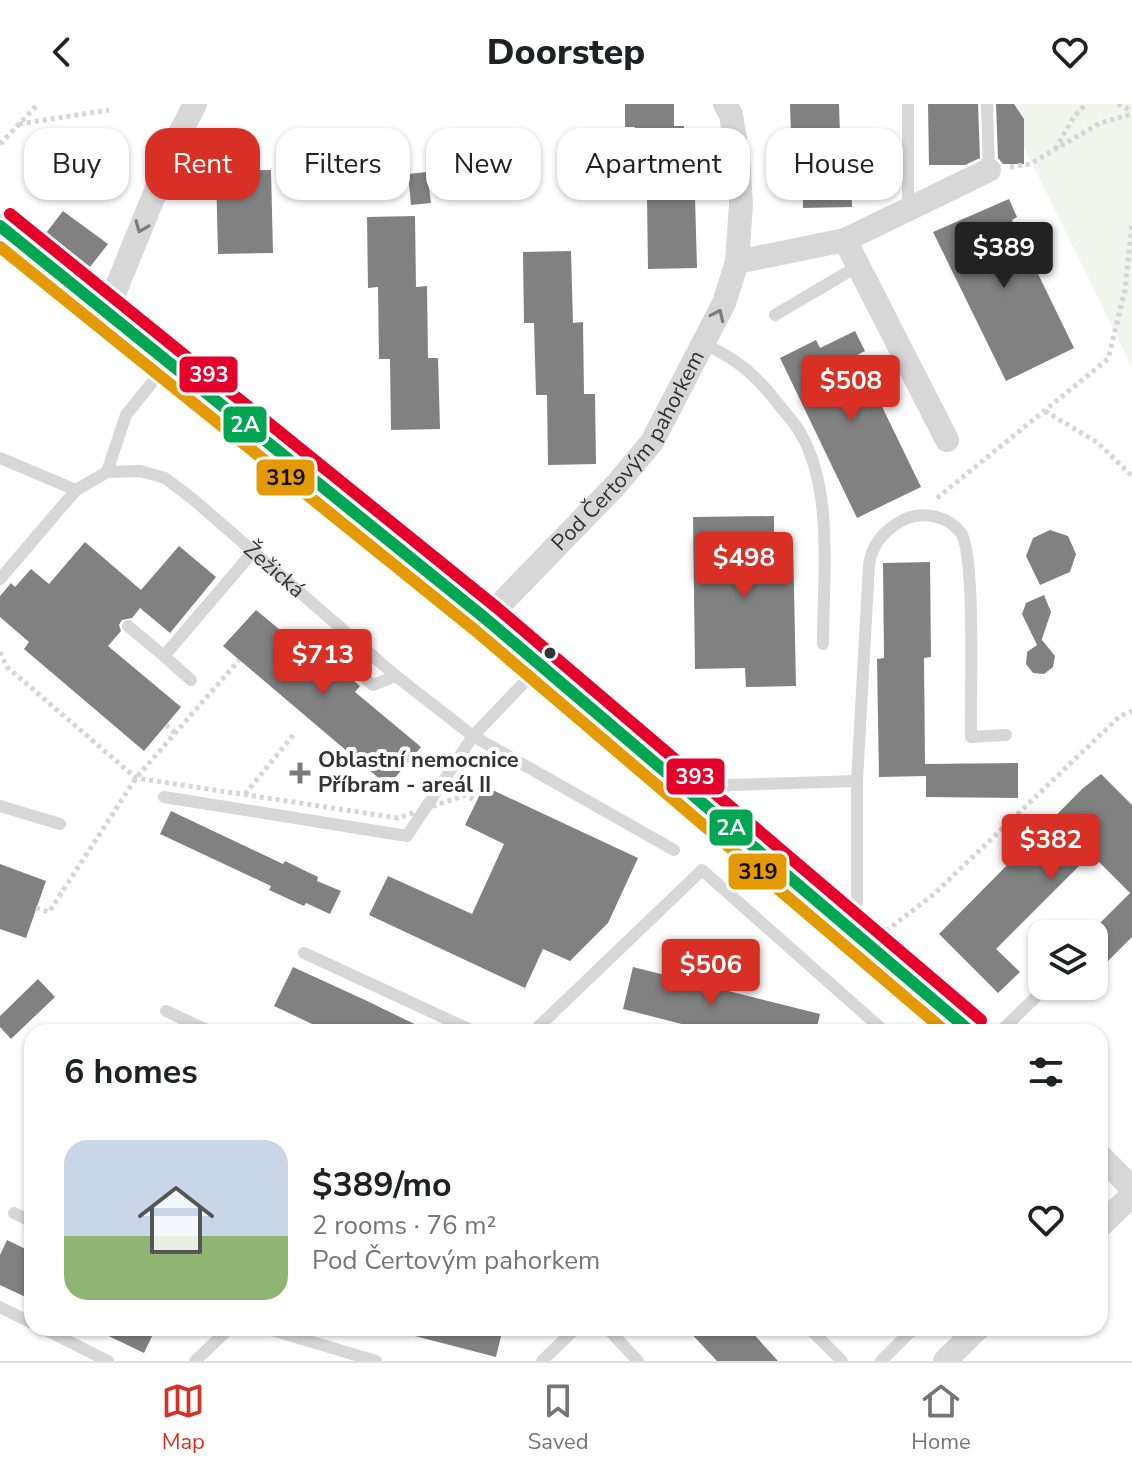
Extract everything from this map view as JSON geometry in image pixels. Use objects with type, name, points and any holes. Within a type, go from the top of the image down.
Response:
[{"type":"street","points":[[107,311],[177,139],[195,104]]},
{"type":"street","name":"Pod Čertovým pahorkem","points":[[486,619],[615,486],[652,442],[705,344],[724,303],[737,262],[741,204],[738,158],[731,115],[725,104]]},
{"type":"street","points":[[737,262],[845,240],[989,170]]},
{"type":"street","points":[[0,226],[170,360],[486,619],[962,1024]]},
{"type":"street","points":[[845,240],[947,440]]},
{"type":"street","points":[[1108,1164],[1132,1188]]},
{"type":"street","points":[[1108,1218],[1132,1195]]},
{"type":"street","points":[[945,1361],[970,1336]]},
{"type":"lane","points":[[908,104],[908,209]]},
{"type":"lane","points":[[987,104],[989,170]]},
{"type":"lane","points":[[775,315],[858,266]]},
{"type":"lane","points":[[705,344],[737,360],[767,389],[801,434],[806,446],[816,472],[823,511],[823,644]]},
{"type":"lane","points":[[0,579],[76,490],[107,472],[126,415],[170,360]]},
{"type":"lane","points":[[0,458],[76,490]]},
{"type":"lane","name":"Žežická","points":[[107,472],[140,471],[165,478],[396,676],[473,736],[674,850]]},
{"type":"lane","points":[[845,923],[857,902],[857,781],[871,553],[876,541],[890,528],[918,514],[934,515],[949,522],[961,533],[967,548],[971,737],[1006,735]]},
{"type":"lane","points":[[164,656],[252,553]]},
{"type":"lane","points":[[128,626],[191,680]]},
{"type":"lane","points":[[340,627],[331,650],[373,685],[396,676]]},
{"type":"lane","points":[[164,797],[407,836],[473,736],[541,665]]},
{"type":"lane","points":[[706,804],[728,785],[857,781]]},
{"type":"lane","points":[[0,806],[60,824]]},
{"type":"lane","points":[[543,1024],[702,870],[876,1024]]},
{"type":"lane","points":[[304,953],[458,1024]]},
{"type":"lane","points":[[1008,1024],[1033,1000]]},
{"type":"lane","points":[[166,1011],[194,1024]]},
{"type":"lane","points":[[14,1213],[24,1218]]},
{"type":"lane","points":[[0,1307],[24,1319]]},
{"type":"lane","points":[[58,1336],[108,1361]]},
{"type":"lane","points":[[195,1361],[222,1336]]},
{"type":"lane","points":[[292,1336],[376,1361]]},
{"type":"lane","points":[[542,1361],[568,1336]]},
{"type":"lane","points":[[615,1336],[638,1361]]},
{"type":"lane","points":[[817,1336],[842,1361]]},
{"type":"lane","points":[[881,1361],[906,1336]]},
{"type":"path","points":[[0,144],[38,104]]},
{"type":"path","points":[[1055,150],[1074,117],[1086,104]]},
{"type":"path","points":[[1118,104],[1132,113]]},
{"type":"path","points":[[19,124],[109,110]]},
{"type":"path","points":[[989,170],[1030,164],[1100,123],[1132,113]]},
{"type":"path","points":[[918,514],[1108,359],[1125,290],[1132,223]]},
{"type":"path","points":[[1045,411],[1098,443],[1132,476]]},
{"type":"path","points":[[0,652],[7,667],[136,778],[398,818],[466,795],[476,801]]},
{"type":"path","points":[[36,908],[49,912],[136,778],[239,660]]},
{"type":"path","points":[[869,944],[934,894],[1120,716],[1132,711]]},
{"type":"path","points":[[166,725],[175,733]]},
{"type":"path","points":[[244,795],[295,733]]},
{"type":"shaded area","points":[[1003,104],[1132,104],[1132,367]]},
{"type":"building","points":[[625,104],[674,104],[674,126],[684,128],[635,128],[625,127]]},
{"type":"building","points":[[790,104],[839,104],[840,128],[791,128]]},
{"type":"building","points":[[928,104],[978,104],[980,158],[965,165],[929,165]]},
{"type":"building","points":[[996,104],[1014,104],[1024,119],[1024,164],[1003,164],[998,158]]},
{"type":"building","points":[[260,170],[271,170],[273,253],[218,254],[217,200],[260,200]]},
{"type":"building","points":[[426,172],[426,200],[431,203],[411,205],[410,174]]},
{"type":"building","points":[[1009,199],[1017,217],[1012,220],[1074,348],[1006,381],[933,232]]},
{"type":"building","points":[[647,200],[695,200],[697,268],[648,269]]},
{"type":"building","points":[[803,200],[852,200],[852,207],[803,208]]},
{"type":"building","points":[[63,211],[108,244],[90,267],[46,233]]},
{"type":"building","points":[[415,216],[416,287],[427,286],[428,358],[438,358],[440,429],[391,430],[390,359],[379,359],[378,287],[368,288],[367,217]]},
{"type":"building","points":[[571,251],[573,323],[583,322],[584,394],[595,394],[596,464],[548,465],[547,395],[536,395],[534,323],[524,323],[523,252]]},
{"type":"building","points":[[855,331],[865,351],[857,355],[921,487],[857,518],[780,358],[816,340],[820,348]]},
{"type":"building","points":[[774,516],[774,543],[793,542],[796,686],[746,687],[745,668],[695,669],[693,517]]},
{"type":"building","points":[[1050,530],[1068,536],[1076,554],[1070,572],[1040,585],[1026,556],[1033,538]]},
{"type":"building","points":[[85,542],[141,590],[179,546],[216,577],[170,633],[140,608],[132,618],[122,620],[119,625],[121,631],[108,646],[181,707],[144,751],[24,649],[29,642],[0,617],[0,596],[11,583],[15,587],[31,569],[49,584]]},
{"type":"building","points":[[930,562],[931,657],[924,658],[925,764],[1018,763],[1018,798],[926,797],[926,776],[879,777],[877,659],[884,658],[883,563]]},
{"type":"building","points":[[1044,595],[1051,612],[1041,642],[1055,656],[1053,667],[1044,674],[1033,673],[1026,664],[1027,652],[1037,645],[1022,614],[1026,603]]},
{"type":"building","points":[[256,610],[331,672],[336,666],[360,686],[355,692],[421,747],[388,786],[223,646]]},
{"type":"building","points":[[1101,774],[1132,805],[1132,937],[1108,961],[1108,920],[1103,920],[1130,893],[1091,854],[996,949],[1020,972],[998,993],[939,934],[1082,789]]},
{"type":"building","points":[[484,786],[638,858],[608,923],[570,961],[543,949],[525,988],[369,915],[388,876],[472,914],[504,844],[465,825]]},
{"type":"building","points":[[171,811],[283,864],[285,861],[318,877],[317,881],[341,891],[330,914],[269,890],[271,886],[160,834]]},
{"type":"building","points":[[0,864],[46,881],[26,938],[0,929]]},
{"type":"building","points":[[293,967],[414,1024],[312,1024],[274,1006]]},
{"type":"building","points":[[633,967],[820,1014],[818,1024],[682,1024],[623,1009]]},
{"type":"building","points":[[38,979],[55,997],[11,1039],[0,1027],[0,1016]]},
{"type":"building","points":[[7,1240],[24,1248],[24,1296],[0,1285],[0,1255]]},
{"type":"building","points":[[109,1336],[152,1336],[144,1353]]},
{"type":"building","points":[[415,1336],[501,1336],[496,1357]]},
{"type":"building","points":[[694,1336],[755,1336],[778,1361],[717,1361]]},
{"type":"transit line","name":"393","points":[[10,214],[496,607],[981,1020]]},
{"type":"transit line","name":"2A","points":[[0,226],[486,619],[962,1024]]},
{"type":"transit line","name":"319","points":[[0,247],[476,631],[937,1024]]},
{"type":"place","name":"Oblastní nemocnice Příbram - areál II","points":[[300,773]]}]
